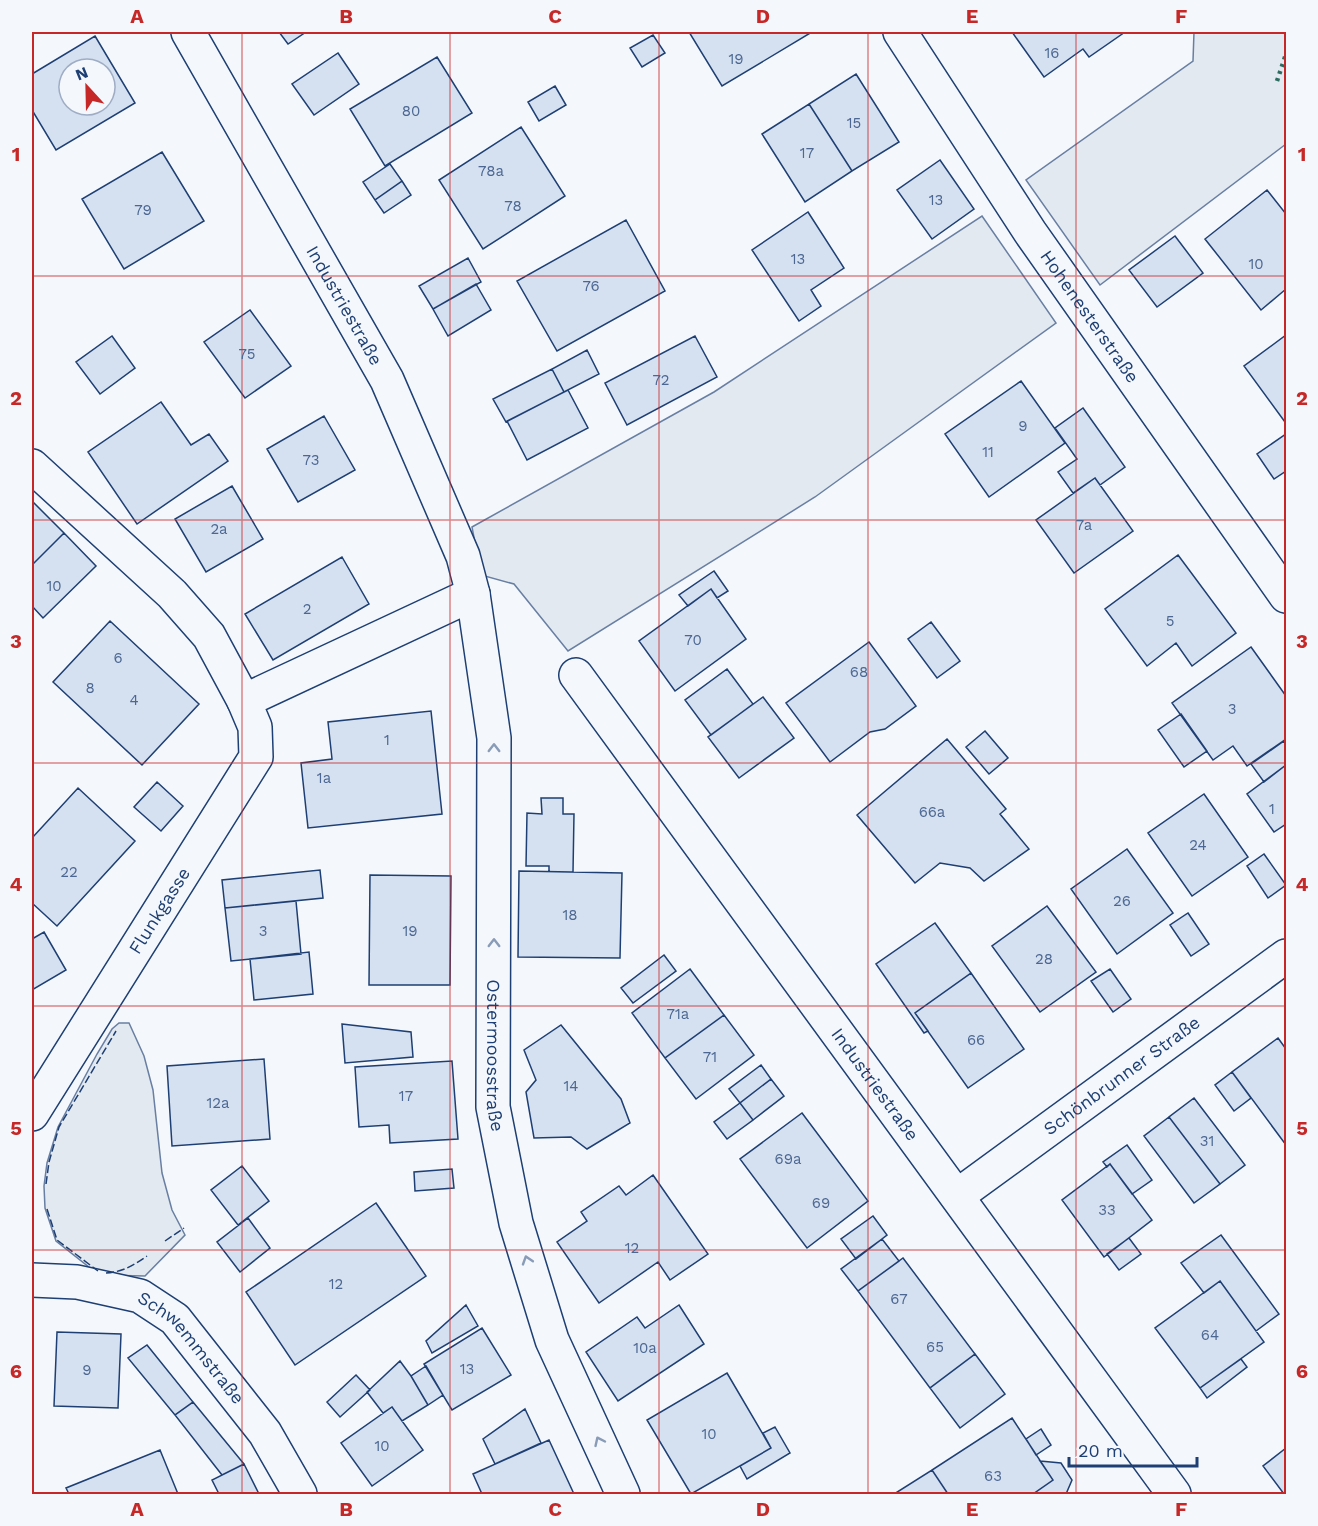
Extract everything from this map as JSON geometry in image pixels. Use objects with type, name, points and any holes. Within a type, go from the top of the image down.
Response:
[{"type":"street","name":"Industriestraße","points":[[188,32],[387,380],[463,556],[473,594]]},
{"type":"street","name":"Hohenesterstraße","points":[[900,32],[1030,232],[1287,596]]},
{"type":"street","name":"Flunkgasse","points":[[32,466],[172,594],[209,636],[244,701],[255,727],[256,757],[32,1114]]},
{"type":"street","points":[[244,701],[473,594]]},
{"type":"street","name":"Ostermoosstraße","points":[[473,594],[494,738],[494,1107],[516,1223],[552,1340],[624,1494]]},
{"type":"street","name":"Industriestraße","points":[[576,675],[1174,1494]]},
{"type":"street","name":"Schönbrunner Straße","points":[[957,1196],[1287,956]]},
{"type":"street","name":"Schwemmstraße","points":[[32,1280],[77,1282],[140,1296],[175,1319],[266,1432],[300,1494]]},
{"type":"shaded area","points":[[1194,32],[1286,32],[1286,144],[1100,285],[1026,180],[1193,61]]},
{"type":"shaded area","points":[[982,216],[1056,323],[815,497],[568,651],[514,584],[481,575],[472,527],[714,392]]},
{"type":"shaded area","points":[[119,1023],[129,1023],[144,1056],[153,1090],[162,1173],[172,1210],[185,1235],[145,1276],[99,1275],[56,1241],[45,1208],[44,1186],[47,1163],[58,1127],[97,1054],[112,1029]]},
{"type":"building","points":[[279,32],[306,32],[288,44]]},
{"type":"building","points":[[689,32],[812,32],[722,86]]},
{"type":"building","points":[[1012,32],[1125,32],[1089,57],[1083,49],[1044,77]]},
{"type":"building","points":[[653,35],[665,53],[642,67],[630,48]]},
{"type":"building","points":[[95,36],[108,57],[60,57]]},
{"type":"building","points":[[338,53],[359,84],[314,115],[292,84]]},
{"type":"building","points":[[437,57],[472,113],[385,166],[350,109]]},
{"type":"building","points":[[57,59],[57,117],[111,117],[56,150],[32,110],[32,74]]},
{"type":"building","points":[[117,73],[135,103],[117,114]]},
{"type":"building","points":[[856,74],[899,142],[852,171],[809,104]]},
{"type":"building","points":[[555,86],[566,105],[539,121],[528,102]]},
{"type":"building","points":[[809,104],[852,171],[805,202],[762,134]]},
{"type":"building","points":[[521,127],[565,196],[483,249],[439,180]]},
{"type":"building","points":[[162,152],[204,221],[124,269],[82,199]]},
{"type":"building","points":[[940,160],[974,209],[932,239],[897,190]]},
{"type":"building","points":[[390,164],[402,181],[375,200],[363,182]]},
{"type":"building","points":[[402,181],[411,195],[384,213],[375,200]]},
{"type":"building","points":[[1267,190],[1286,214],[1286,289],[1261,310],[1205,239]]},
{"type":"building","points":[[808,212],[844,268],[811,290],[821,306],[799,321],[752,250]]},
{"type":"building","points":[[626,220],[665,291],[557,351],[517,281]]},
{"type":"building","points":[[1175,236],[1203,273],[1157,307],[1129,270]]},
{"type":"building","points":[[468,258],[481,282],[433,309],[419,286]]},
{"type":"building","points":[[476,284],[491,310],[448,336],[433,309]]},
{"type":"building","points":[[250,310],[291,366],[245,398],[204,342]]},
{"type":"building","points":[[1286,335],[1286,421],[1285,422],[1244,366]]},
{"type":"building","points":[[112,336],[135,368],[100,394],[76,362]]},
{"type":"building","points":[[695,336],[717,377],[627,425],[605,383]]},
{"type":"building","points":[[587,350],[599,374],[564,392],[552,369]]},
{"type":"building","points":[[552,369],[564,392],[506,422],[493,399]]},
{"type":"building","points":[[1021,381],[1065,443],[989,497],[945,434]]},
{"type":"building","points":[[568,390],[588,428],[527,460],[507,421]]},
{"type":"building","points":[[161,402],[191,445],[209,434],[228,461],[137,524],[88,452]]},
{"type":"building","points":[[1083,408],[1125,467],[1100,485],[1095,478],[1073,493],[1058,472],[1077,459],[1055,428]]},
{"type":"building","points":[[324,416],[355,470],[298,502],[267,449]]},
{"type":"building","points":[[1286,434],[1286,471],[1274,479],[1257,454]]},
{"type":"building","points":[[1095,478],[1133,531],[1074,573],[1036,520]]},
{"type":"building","points":[[232,486],[263,539],[206,572],[175,519]]},
{"type":"building","points":[[32,501],[64,533],[32,565]]},
{"type":"building","points":[[64,533],[96,566],[43,618],[32,606],[32,565]]},
{"type":"building","points":[[1178,555],[1236,633],[1192,666],[1176,643],[1147,666],[1105,609]]},
{"type":"building","points":[[342,557],[369,604],[273,660],[245,614]]},
{"type":"building","points":[[714,571],[728,591],[717,598],[711,589],[688,606],[679,595]]},
{"type":"building","points":[[711,589],[746,639],[675,691],[639,641]]},
{"type":"building","points":[[110,621],[199,704],[142,765],[53,682]]},
{"type":"building","points":[[931,622],[960,661],[937,678],[908,639]]},
{"type":"building","points":[[869,642],[916,706],[885,729],[870,732],[830,762],[786,703]]},
{"type":"building","points":[[1251,647],[1286,696],[1286,739],[1247,766],[1233,746],[1213,760],[1172,703]]},
{"type":"building","points":[[727,669],[753,704],[711,735],[685,700]]},
{"type":"building","points":[[763,697],[794,738],[739,778],[708,737]]},
{"type":"building","points":[[431,711],[442,814],[308,828],[301,763],[332,759],[328,722]]},
{"type":"building","points":[[1181,714],[1207,751],[1184,767],[1158,730]]},
{"type":"building","points":[[985,731],[1008,758],[989,774],[966,747]]},
{"type":"building","points":[[947,739],[1006,809],[1000,814],[1029,849],[984,881],[970,868],[940,863],[915,883],[857,815]]},
{"type":"building","points":[[1284,741],[1286,765],[1264,782],[1251,764]]},
{"type":"building","points":[[1286,765],[1286,824],[1274,832],[1247,794]]},
{"type":"building","points":[[157,782],[183,806],[161,831],[134,807]]},
{"type":"building","points":[[78,788],[135,841],[57,926],[32,903],[32,838]]},
{"type":"building","points":[[1204,794],[1248,857],[1192,896],[1148,833]]},
{"type":"building","points":[[541,798],[563,798],[563,814],[574,814],[573,872],[549,872],[549,866],[526,866],[527,813],[542,814]]},
{"type":"building","points":[[1127,849],[1173,913],[1117,954],[1071,889]]},
{"type":"building","points":[[1264,854],[1286,885],[1268,898],[1247,866]]},
{"type":"building","points":[[320,870],[323,898],[225,908],[222,880]]},
{"type":"building","points":[[519,871],[622,873],[620,958],[518,957]]},
{"type":"building","points":[[370,875],[451,876],[450,985],[369,985]]},
{"type":"building","points":[[296,901],[301,954],[231,961],[225,908]]},
{"type":"building","points":[[1047,906],[1096,972],[1040,1012],[992,946]]},
{"type":"building","points":[[1188,913],[1209,944],[1191,956],[1170,925]]},
{"type":"building","points":[[935,923],[971,973],[915,1013],[928,1031],[924,1033],[876,964]]},
{"type":"building","points":[[44,932],[66,970],[32,990],[32,939]]},
{"type":"building","points":[[309,952],[313,994],[254,1000],[250,959]]},
{"type":"building","points":[[664,955],[676,971],[633,1003],[621,988]]},
{"type":"building","points":[[690,969],[724,1015],[665,1058],[632,1013]]},
{"type":"building","points":[[1110,969],[1131,999],[1113,1012],[1091,981]]},
{"type":"building","points":[[971,973],[1024,1049],[968,1088],[915,1013]]},
{"type":"building","points":[[724,1015],[754,1055],[696,1099],[665,1058]]},
{"type":"building","points":[[342,1024],[411,1032],[413,1057],[345,1063]]},
{"type":"building","points":[[561,1025],[621,1099],[630,1123],[587,1149],[571,1137],[534,1138],[526,1092],[536,1080],[524,1050]]},
{"type":"building","points":[[1278,1038],[1286,1049],[1286,1145],[1232,1072]]},
{"type":"building","points":[[264,1059],[270,1139],[172,1146],[167,1066]]},
{"type":"building","points":[[452,1061],[458,1139],[390,1143],[389,1125],[359,1127],[355,1067]]},
{"type":"building","points":[[761,1065],[771,1079],[740,1103],[729,1089]]},
{"type":"building","points":[[1232,1072],[1251,1098],[1234,1111],[1215,1085]]},
{"type":"building","points":[[771,1079],[784,1096],[753,1120],[740,1103]]},
{"type":"building","points":[[1194,1098],[1245,1165],[1220,1184],[1169,1117]]},
{"type":"building","points":[[740,1103],[753,1120],[727,1139],[714,1122]]},
{"type":"building","points":[[802,1113],[868,1201],[807,1248],[740,1159]]},
{"type":"building","points":[[1169,1117],[1220,1184],[1194,1203],[1144,1136]]},
{"type":"building","points":[[1127,1145],[1152,1180],[1132,1194],[1110,1164],[1107,1167],[1103,1162]]},
{"type":"building","points":[[1110,1164],[1152,1220],[1104,1257],[1062,1200]]},
{"type":"building","points":[[242,1166],[269,1201],[238,1225],[211,1190]]},
{"type":"building","points":[[452,1169],[454,1188],[415,1191],[414,1172]]},
{"type":"building","points":[[653,1175],[708,1254],[670,1280],[658,1262],[599,1303],[557,1242],[587,1221],[581,1212],[619,1186],[626,1195]]},
{"type":"building","points":[[376,1203],[426,1276],[295,1365],[246,1292]]},
{"type":"building","points":[[873,1216],[887,1235],[856,1259],[841,1239]]},
{"type":"building","points":[[248,1218],[270,1248],[240,1272],[217,1242]]},
{"type":"building","points":[[1221,1235],[1279,1314],[1256,1331],[1220,1281],[1204,1293],[1181,1263]]},
{"type":"building","points":[[1129,1238],[1141,1254],[1119,1270],[1107,1254]]},
{"type":"building","points":[[882,1239],[899,1261],[858,1291],[841,1269]]},
{"type":"building","points":[[903,1258],[975,1354],[930,1388],[858,1291]]},
{"type":"building","points":[[1220,1281],[1264,1342],[1200,1388],[1155,1328]]},
{"type":"building","points":[[466,1305],[478,1326],[432,1353],[426,1341]]},
{"type":"building","points":[[679,1305],[704,1344],[618,1401],[586,1352],[637,1317],[645,1328]]},
{"type":"building","points":[[482,1328],[511,1375],[452,1410],[424,1364]]},
{"type":"building","points":[[57,1332],[121,1334],[118,1408],[54,1406]]},
{"type":"building","points":[[147,1345],[193,1402],[175,1415],[128,1358]]},
{"type":"building","points":[[975,1354],[1005,1394],[960,1428],[930,1388]]},
{"type":"building","points":[[1241,1359],[1247,1367],[1207,1398],[1200,1388]]},
{"type":"building","points":[[400,1361],[428,1405],[402,1421],[392,1407],[383,1413],[367,1392]]},
{"type":"building","points":[[426,1366],[443,1395],[428,1405],[411,1376]]},
{"type":"building","points":[[727,1373],[771,1448],[691,1494],[647,1420]]},
{"type":"building","points":[[356,1375],[370,1390],[340,1417],[327,1402]]},
{"type":"building","points":[[193,1402],[244,1464],[222,1475],[175,1415]]},
{"type":"building","points":[[392,1407],[423,1450],[372,1486],[341,1443]]},
{"type":"building","points":[[525,1409],[541,1443],[495,1464],[483,1439]]},
{"type":"building","points":[[1012,1418],[1053,1480],[1033,1494],[948,1494],[932,1470]]},
{"type":"building","points":[[775,1427],[790,1453],[747,1479],[740,1466],[771,1448],[763,1433]]},
{"type":"building","points":[[1041,1429],[1051,1445],[1036,1455],[1026,1439]]},
{"type":"building","points":[[549,1440],[574,1494],[482,1494],[473,1474]]},
{"type":"building","points":[[1286,1448],[1286,1494],[1284,1494],[1263,1466]]},
{"type":"building","points":[[160,1450],[178,1494],[69,1494],[66,1488]]},
{"type":"building","points":[[1040,1461],[1061,1463],[1072,1480],[1066,1494],[1033,1494],[1053,1480]]},
{"type":"building","points":[[244,1464],[259,1494],[219,1494],[212,1480]]},
{"type":"building","points":[[932,1470],[948,1494],[894,1494]]},
{"type":"hedge","points":[[1277,81],[1286,54]]},
{"type":"fence","points":[[46,1184],[49,1162],[59,1127],[116,1031]]},
{"type":"fence","points":[[47,1209],[57,1240],[98,1271]]},
{"type":"fence","points":[[165,1241],[184,1228]]},
{"type":"fence","points":[[106,1273],[128,1267],[147,1256]]}]
